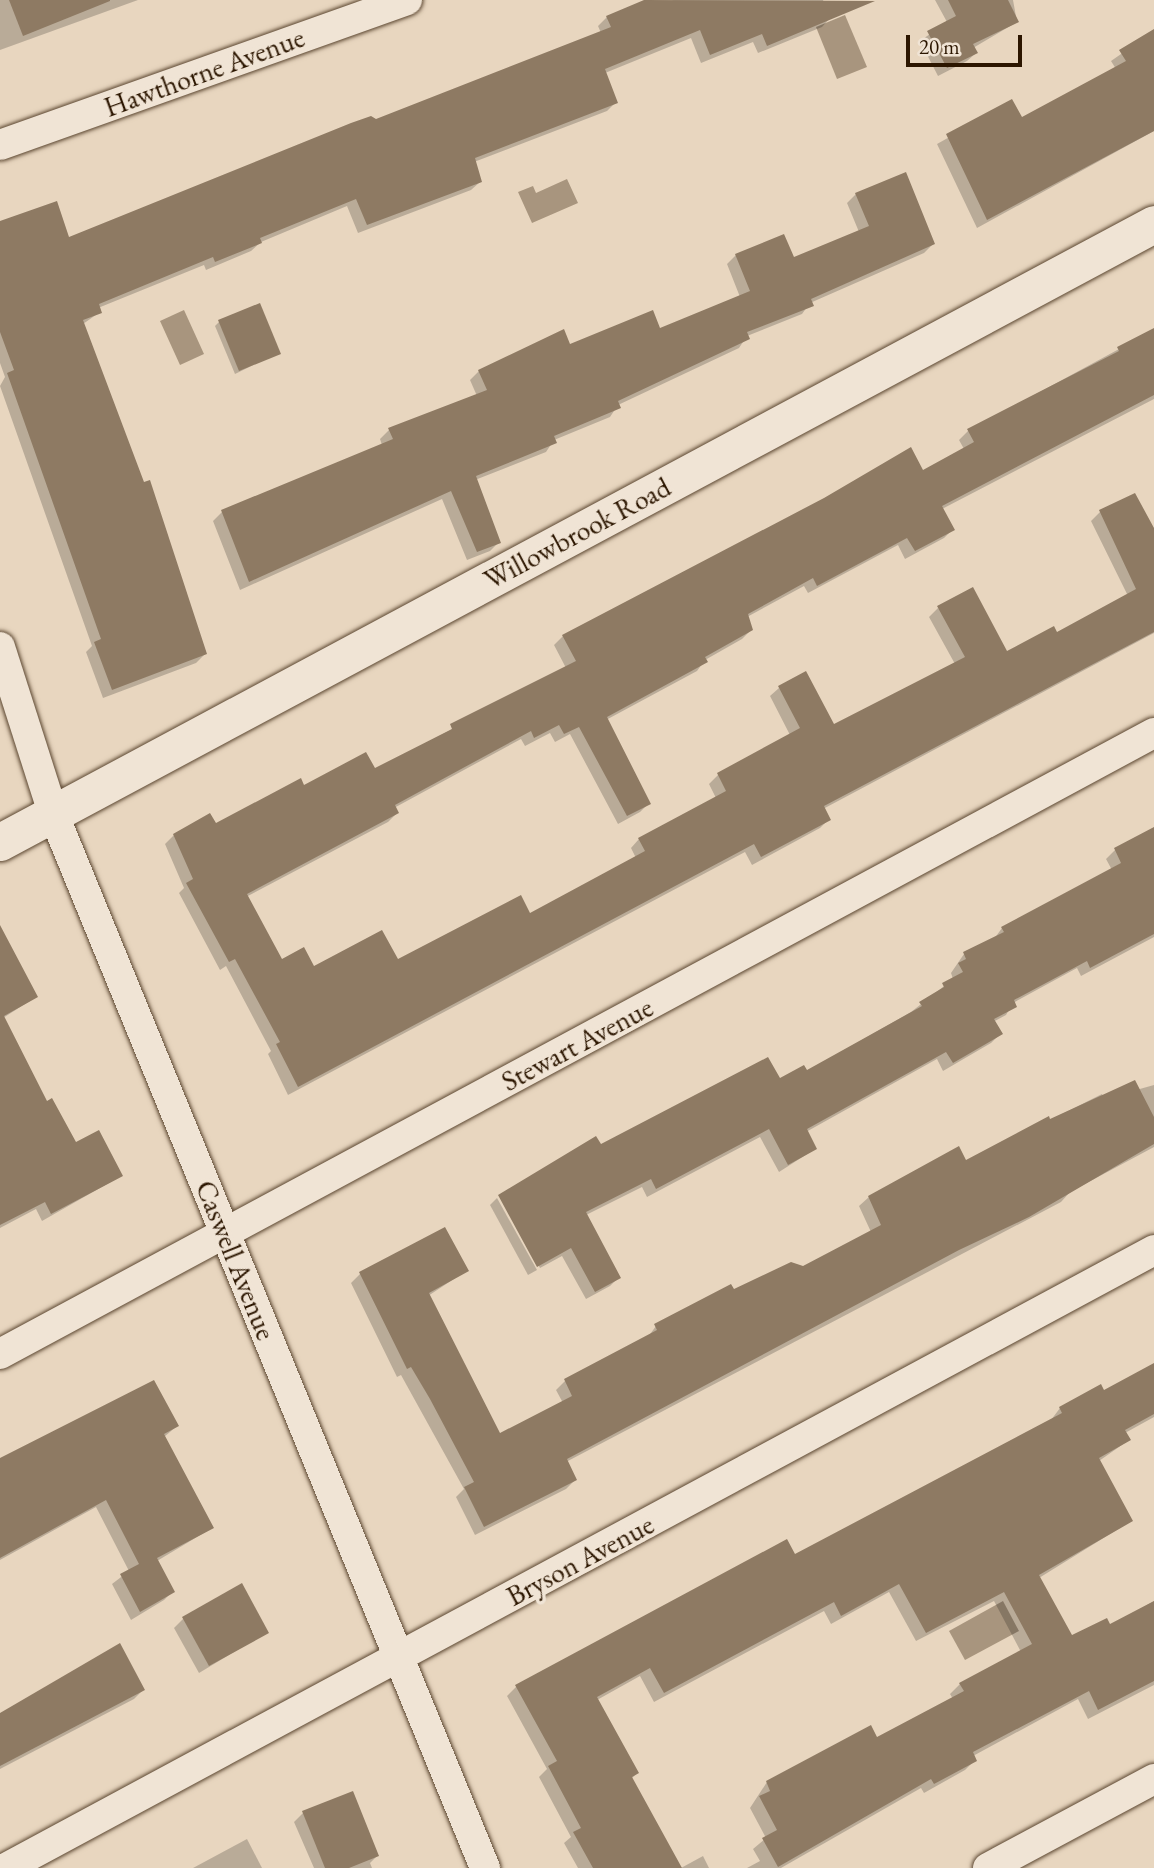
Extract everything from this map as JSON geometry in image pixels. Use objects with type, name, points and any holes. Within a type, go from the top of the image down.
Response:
[{"type":"street","name":"Hawthorne Avenue","points":[[0,145],[407,0]]},
{"type":"street","name":"Willowbrook Road","points":[[0,842],[1154,224]]},
{"type":"street","name":"Caswell Avenue","points":[[0,647],[53,813],[485,1868]]},
{"type":"street","name":"Stewart Avenue","points":[[0,1354],[1154,733]]},
{"type":"street","name":"Bryson Avenue","points":[[6,1868],[1154,1250]]},
{"type":"street","points":[[988,1868],[1154,1779]]},
{"type":"shaded area","points":[[845,15],[867,67],[837,79],[816,27]]},
{"type":"shaded area","points":[[567,179],[578,203],[532,223],[518,192],[533,186],[536,193]]},
{"type":"shaded area","points":[[184,310],[204,354],[180,365],[160,321]]},
{"type":"shaded area","points":[[1003,1601],[1019,1631],[965,1660],[949,1631]]},
{"type":"building","points":[[9,0],[110,0],[110,1],[23,36]]},
{"type":"building","points":[[644,0],[875,1],[767,46],[762,34],[710,55],[700,30],[605,69],[618,103],[475,158],[482,182],[367,225],[356,199],[260,238],[262,243],[215,262],[213,257],[99,304],[102,313],[83,320],[144,482],[150,480],[207,654],[112,690],[94,642],[101,639],[7,373],[14,370],[0,332],[0,221],[57,201],[69,237],[351,123],[371,116],[376,119],[611,27],[606,16]]},
{"type":"building","points":[[948,0],[1008,0],[1019,22],[973,44],[978,53],[947,68],[927,31],[956,16]]},
{"type":"building","points":[[1154,29],[1154,131],[987,220],[946,134],[1012,99],[1022,117],[1126,61],[1119,50]]},
{"type":"building","points":[[906,172],[935,244],[811,299],[814,306],[747,332],[750,339],[618,401],[621,408],[554,436],[557,443],[476,476],[501,543],[477,552],[451,491],[249,582],[221,510],[393,439],[388,428],[487,390],[478,370],[564,329],[570,344],[653,310],[660,328],[750,291],[735,254],[784,234],[794,257],[869,226],[855,193]]},
{"type":"building","points":[[260,303],[281,354],[239,371],[218,320]]},
{"type":"building","points":[[1154,328],[1154,395],[942,506],[955,530],[915,551],[907,538],[817,586],[813,578],[748,614],[753,630],[705,657],[708,662],[607,717],[651,804],[627,816],[579,727],[564,734],[559,725],[534,738],[531,731],[395,805],[399,813],[247,894],[282,959],[304,947],[314,966],[382,930],[398,959],[521,895],[530,913],[645,851],[638,838],[726,791],[717,773],[800,728],[778,686],[806,671],[834,724],[965,657],[937,606],[973,587],[1007,651],[1054,626],[1057,632],[1136,589],[1099,510],[1135,493],[1154,528],[1154,632],[824,806],[831,820],[761,857],[754,844],[298,1087],[276,1044],[280,1042],[235,959],[229,962],[186,883],[193,879],[173,834],[210,813],[216,823],[301,778],[304,785],[366,752],[375,768],[452,729],[450,724],[576,661],[562,635],[824,498],[911,447],[923,470],[974,442],[967,429],[1119,351],[1117,347]]},
{"type":"building","points":[[1154,827],[1154,934],[1090,968],[1087,961],[1014,1000],[1017,1007],[994,1019],[1003,1034],[953,1063],[946,1052],[807,1129],[817,1149],[788,1165],[769,1129],[656,1189],[651,1179],[586,1212],[621,1278],[595,1292],[571,1248],[537,1267],[498,1195],[596,1136],[601,1144],[768,1057],[780,1078],[804,1065],[807,1070],[922,1006],[919,1002],[944,987],[942,983],[963,972],[958,963],[966,959],[963,952],[1004,932],[1001,927],[1121,863],[1114,848]]},
{"type":"building","points":[[0,925],[38,997],[4,1016],[47,1101],[52,1098],[76,1142],[99,1130],[123,1176],[51,1214],[45,1202],[0,1225]]},
{"type":"building","points":[[1135,1080],[1154,1117],[1154,1144],[1029,1217],[959,1250],[567,1459],[577,1480],[484,1527],[464,1487],[474,1482],[430,1399],[411,1367],[407,1369],[359,1272],[445,1227],[469,1271],[429,1293],[500,1433],[572,1396],[564,1379],[657,1330],[654,1324],[731,1284],[734,1289],[791,1262],[803,1266],[881,1225],[868,1196],[959,1146],[966,1160],[1049,1116],[1050,1119]]},
{"type":"building","points":[[1154,1363],[1154,1414],[1125,1430],[1131,1440],[1099,1458],[1133,1521],[1039,1575],[1072,1635],[1107,1618],[1110,1624],[1154,1601],[1154,1681],[1098,1710],[1089,1691],[973,1752],[977,1761],[934,1784],[931,1779],[778,1867],[762,1838],[777,1830],[759,1796],[770,1791],[766,1781],[871,1725],[877,1737],[964,1691],[959,1683],[1032,1644],[1004,1592],[926,1633],[899,1584],[841,1616],[834,1602],[664,1693],[650,1668],[597,1697],[639,1773],[632,1777],[682,1868],[593,1868],[573,1832],[581,1828],[548,1766],[557,1761],[515,1685],[787,1539],[795,1554],[1062,1413],[1059,1407],[1101,1384],[1104,1390]]},
{"type":"building","points":[[154,1380],[179,1426],[164,1434],[214,1528],[157,1558],[175,1592],[140,1612],[120,1574],[139,1564],[106,1500],[0,1558],[0,1458]]},
{"type":"building","points":[[242,1583],[269,1633],[209,1666],[182,1617]]},
{"type":"building","points":[[120,1643],[145,1690],[0,1766],[0,1713]]},
{"type":"building","points":[[353,1791],[379,1856],[349,1868],[325,1868],[302,1811]]}]
